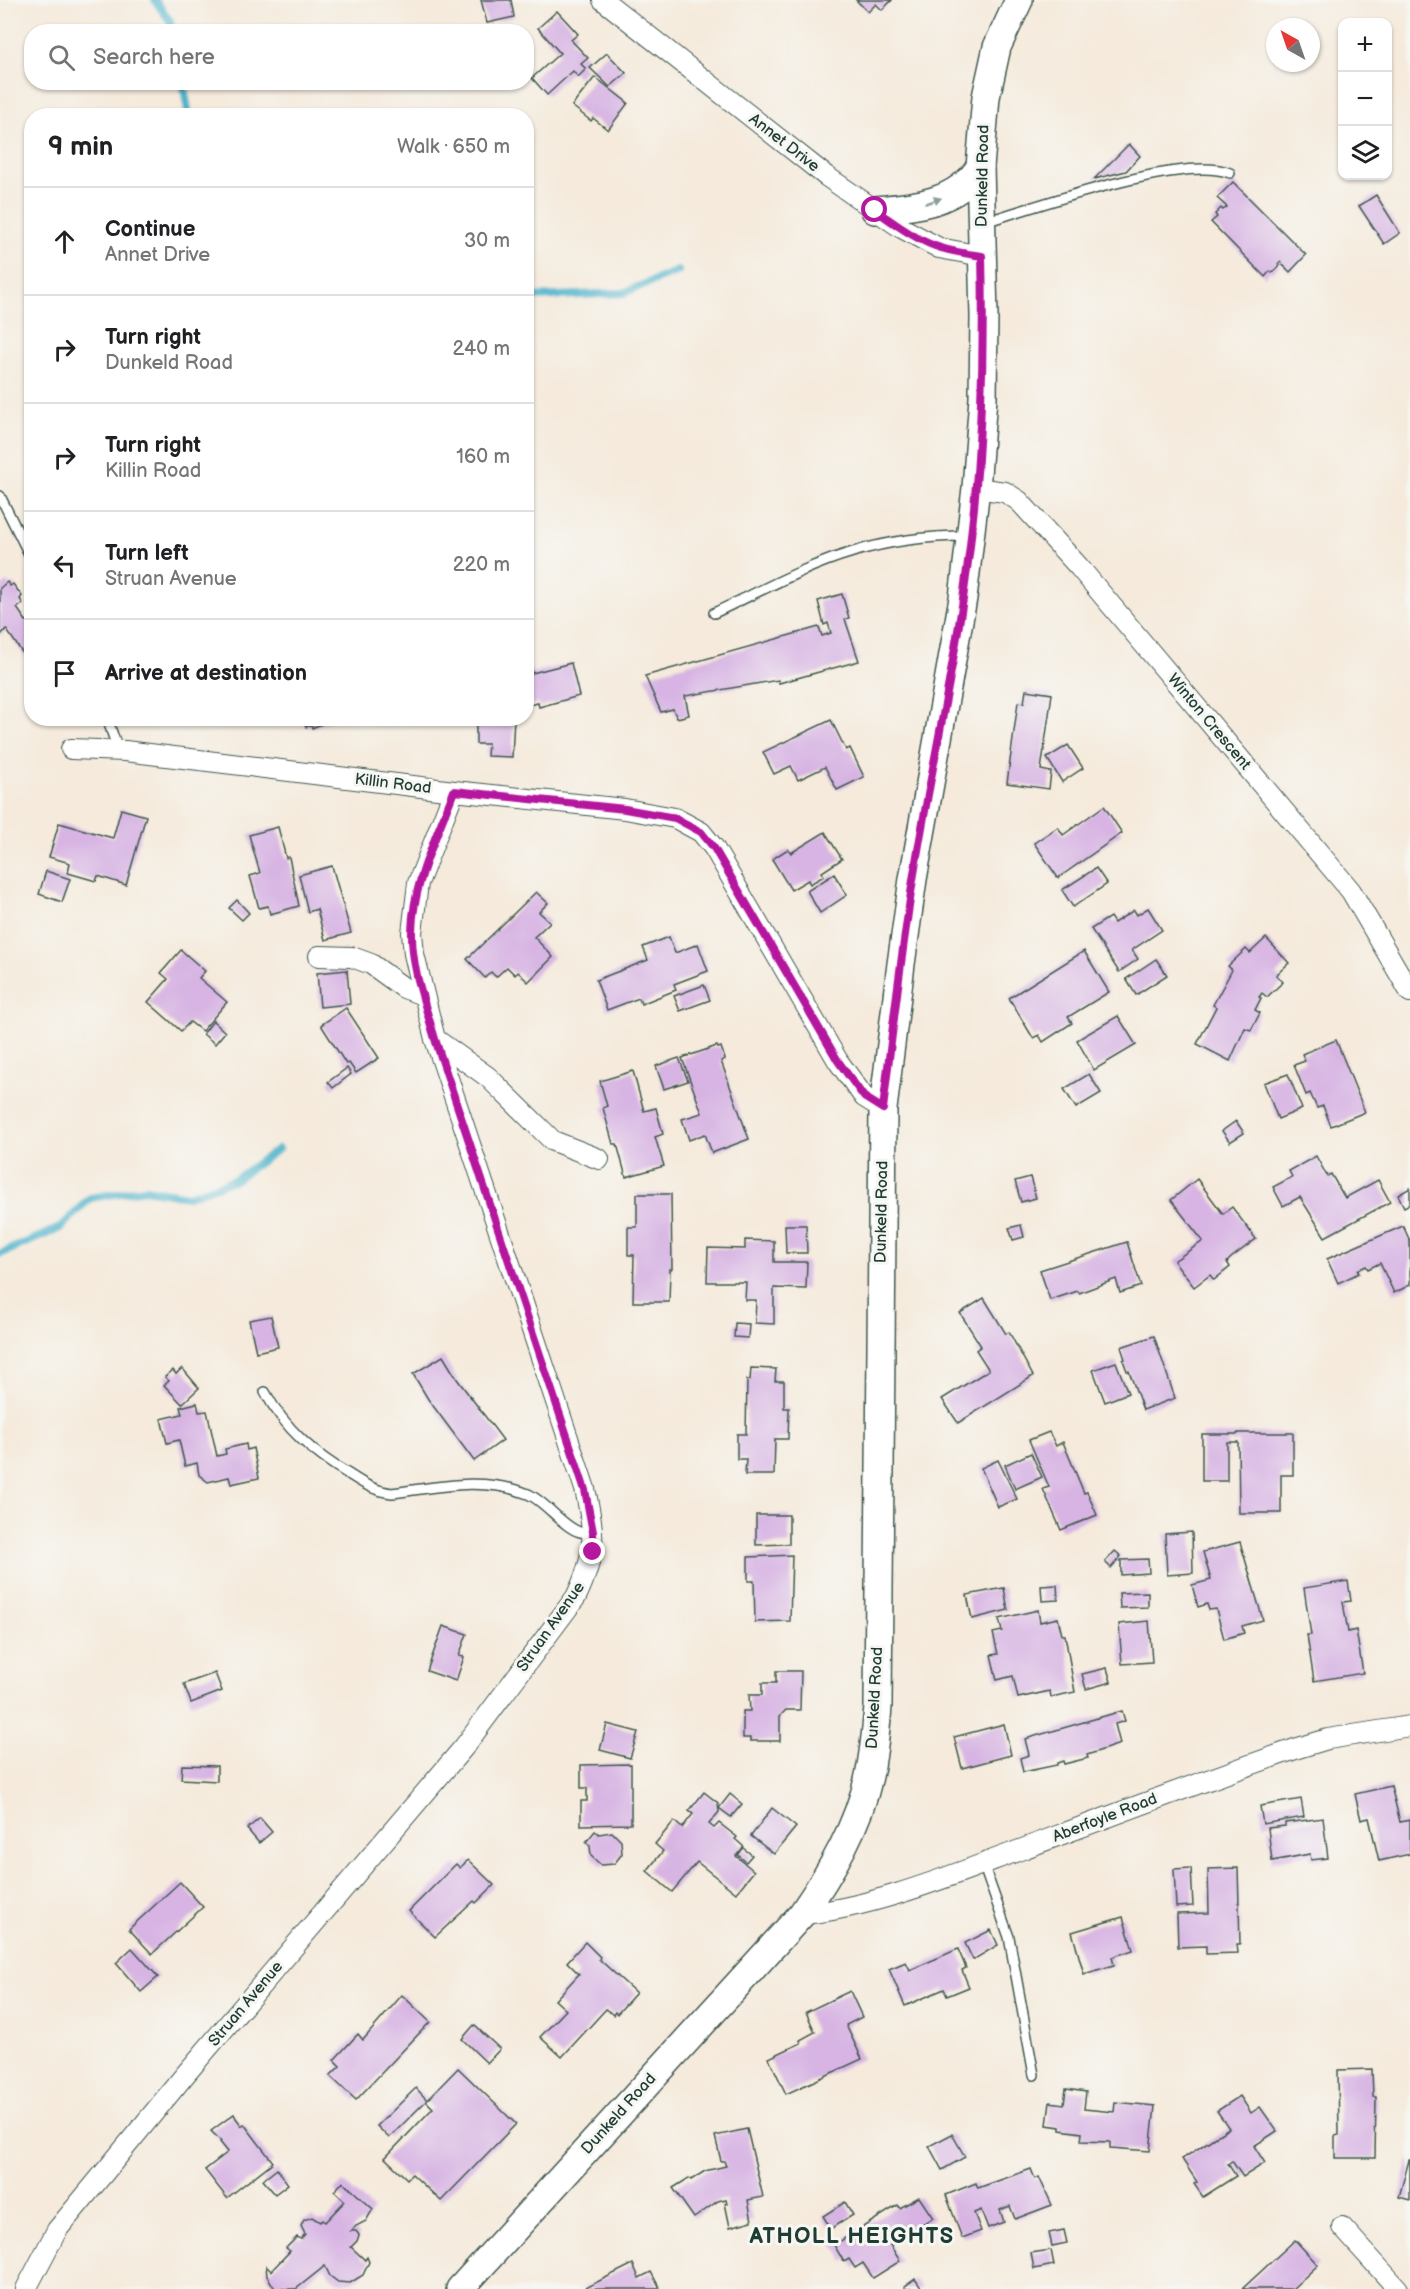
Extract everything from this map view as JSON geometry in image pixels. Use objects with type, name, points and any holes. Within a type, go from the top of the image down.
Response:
[{"type":"main road","name":"Dunkeld Road","points":[[460,2289],[802,1914],[836,1861],[863,1798],[869,1776],[878,1707],[883,1109],[913,879],[963,598],[976,488],[983,398],[980,167],[982,131],[997,47],[1019,0]]},
{"type":"main road","points":[[875,210],[909,208],[935,202],[964,186],[980,167]]},
{"type":"street","name":"Annet Drive","points":[[603,0],[826,176],[900,227],[933,245],[982,256]]},
{"type":"street","name":"Winton Crescent","points":[[976,488],[1005,492],[1019,501],[1079,567],[1351,891],[1410,992]]},
{"type":"street","name":"Killin Road","points":[[70,750],[118,751],[625,809],[675,818],[701,832],[714,848],[838,1061],[864,1097],[883,1109]]},
{"type":"street","name":"Struan Avenue","points":[[26,2289],[57,2230],[478,1728],[576,1597],[586,1576],[593,1552],[593,1532],[585,1490],[435,1039],[413,944],[413,909],[418,883],[454,791]]},
{"type":"street","points":[[319,956],[352,957],[371,964],[404,988],[423,995]]},
{"type":"street","points":[[435,1039],[488,1077],[554,1142],[599,1159]]},
{"type":"street","name":"Aberfoyle Road","points":[[802,1914],[826,1912],[868,1901],[983,1864],[1298,1748],[1328,1739],[1410,1726]]},
{"type":"street","points":[[1342,2227],[1398,2289]]},
{"type":"lane","points":[[982,222],[1126,181],[1165,173],[1208,168],[1230,173]]},
{"type":"lane","points":[[0,496],[24,544]]},
{"type":"lane","points":[[714,613],[811,568],[853,552],[942,536],[970,536]]},
{"type":"lane","points":[[110,726],[118,751]]},
{"type":"lane","points":[[266,1392],[286,1425],[305,1445],[328,1463],[380,1492],[473,1483],[510,1488],[530,1495],[579,1532],[593,1532]]},
{"type":"lane","points":[[983,1864],[1008,1937],[1034,2075]]},
{"type":"building","points":[[481,0],[511,0],[514,17],[487,23]]},
{"type":"building","points":[[856,0],[892,0],[882,10],[876,4],[868,12]]},
{"type":"building","points":[[557,11],[578,34],[571,40],[588,58],[581,64],[586,69],[578,77],[573,71],[547,95],[534,80],[534,76],[560,53],[538,28]]},
{"type":"building","points":[[607,53],[626,73],[610,87],[590,68]]},
{"type":"building","points":[[595,77],[628,103],[608,130],[593,118],[591,121],[572,106]]},
{"type":"building","points":[[1129,144],[1140,156],[1126,171],[1094,179]]},
{"type":"building","points":[[1233,182],[1306,255],[1290,272],[1280,262],[1272,273],[1270,271],[1265,277],[1211,222],[1217,217],[1215,214],[1221,208],[1223,210],[1227,207],[1217,198]]},
{"type":"building","points":[[1376,195],[1400,233],[1384,244],[1359,206]]},
{"type":"building","points":[[7,582],[10,586],[13,584],[22,596],[20,599],[23,604],[17,608],[24,618],[24,655],[6,629],[0,636],[0,588]]},
{"type":"building","points":[[842,594],[849,618],[845,619],[859,661],[779,683],[778,680],[685,696],[689,715],[677,718],[673,709],[661,712],[645,676],[819,627],[822,636],[831,633],[828,623],[824,625],[818,601]]},
{"type":"building","points":[[571,663],[579,696],[539,707],[538,703],[534,704],[534,672]]},
{"type":"building","points":[[1026,690],[1052,694],[1041,770],[1051,772],[1049,789],[1007,783],[1018,702],[1024,703]]},
{"type":"building","points":[[831,720],[846,750],[850,748],[864,777],[837,790],[825,767],[798,780],[791,766],[774,774],[763,752]]},
{"type":"building","points":[[476,726],[514,726],[512,757],[487,756],[488,744],[476,744]]},
{"type":"building","points":[[1068,745],[1083,768],[1062,782],[1047,758]]},
{"type":"building","points":[[1104,806],[1122,833],[1058,878],[1034,843],[1058,827],[1063,835]]},
{"type":"building","points":[[121,809],[146,816],[126,885],[98,876],[96,881],[68,873],[70,863],[49,857],[59,823],[113,838]]},
{"type":"building","points":[[278,827],[286,858],[289,857],[299,906],[270,914],[268,906],[259,908],[250,876],[260,873],[249,835]]},
{"type":"building","points":[[825,832],[842,859],[822,872],[824,876],[810,884],[808,880],[791,890],[772,859],[788,849],[791,853]]},
{"type":"building","points":[[332,866],[351,933],[325,940],[317,909],[308,912],[299,875]]},
{"type":"building","points":[[1096,868],[1107,884],[1073,907],[1062,890]]},
{"type":"building","points":[[46,871],[70,879],[62,902],[39,894]]},
{"type":"building","points":[[834,874],[847,895],[820,913],[807,891]]},
{"type":"building","points":[[536,892],[548,903],[539,912],[550,922],[534,937],[553,957],[528,982],[518,972],[515,975],[507,967],[496,977],[491,972],[485,978],[467,959]]},
{"type":"building","points":[[237,900],[249,913],[242,920],[229,908]]},
{"type":"building","points":[[1148,908],[1162,930],[1132,950],[1138,959],[1119,972],[1091,929],[1110,917],[1114,923],[1134,910],[1137,915]]},
{"type":"building","points":[[669,937],[675,953],[698,944],[708,971],[674,984],[676,990],[641,1004],[639,998],[607,1010],[596,980],[648,960],[643,947]]},
{"type":"building","points":[[1266,938],[1289,963],[1276,975],[1283,982],[1267,997],[1262,993],[1259,997],[1261,998],[1255,1010],[1260,1013],[1251,1030],[1245,1028],[1230,1061],[1197,1044],[1216,1007],[1213,1005],[1232,970],[1228,966],[1246,949],[1250,953]]},
{"type":"building","points":[[181,950],[205,971],[199,978],[227,1002],[202,1031],[190,1022],[181,1031],[148,1002],[168,979],[161,973]]},
{"type":"building","points":[[1084,951],[1109,992],[1068,1017],[1072,1023],[1043,1042],[1039,1035],[1033,1038],[1009,998]]},
{"type":"building","points":[[1156,959],[1167,975],[1136,995],[1126,979]]},
{"type":"building","points":[[347,970],[350,1004],[320,1007],[317,973]]},
{"type":"building","points":[[704,985],[710,1000],[680,1011],[674,996]]},
{"type":"building","points":[[346,1008],[379,1058],[356,1073],[349,1063],[346,1064],[321,1025]]},
{"type":"building","points":[[1118,1016],[1136,1045],[1094,1070],[1077,1040]]},
{"type":"building","points":[[213,1021],[225,1032],[215,1044],[203,1034]]},
{"type":"building","points":[[1336,1040],[1365,1112],[1331,1126],[1323,1106],[1317,1108],[1310,1093],[1306,1095],[1294,1065],[1305,1061],[1302,1054]]},
{"type":"building","points":[[717,1046],[721,1047],[725,1059],[721,1061],[749,1139],[712,1153],[705,1134],[689,1140],[682,1119],[702,1113],[682,1058]]},
{"type":"building","points":[[679,1058],[688,1081],[664,1089],[656,1066]]},
{"type":"building","points":[[347,1068],[351,1074],[333,1088],[328,1082]]},
{"type":"building","points":[[633,1071],[644,1111],[656,1108],[663,1134],[655,1137],[664,1166],[626,1177],[617,1144],[613,1144],[603,1108],[607,1106],[600,1081]]},
{"type":"building","points":[[1089,1074],[1101,1093],[1076,1108],[1064,1089]]},
{"type":"building","points":[[1288,1074],[1302,1109],[1278,1119],[1264,1083]]},
{"type":"building","points":[[1236,1121],[1244,1133],[1230,1142],[1222,1131]]},
{"type":"building","points":[[1316,1156],[1327,1176],[1331,1174],[1345,1198],[1378,1180],[1390,1202],[1325,1237],[1300,1197],[1283,1206],[1273,1187],[1292,1177],[1289,1171]]},
{"type":"building","points":[[1030,1177],[1036,1198],[1021,1202],[1015,1181]]},
{"type":"building","points":[[1197,1179],[1223,1214],[1232,1207],[1256,1239],[1231,1258],[1227,1262],[1230,1267],[1214,1280],[1210,1275],[1194,1287],[1174,1261],[1203,1241],[1171,1200]]},
{"type":"building","points":[[1410,1188],[1410,1204],[1404,1207],[1398,1195]]},
{"type":"building","points":[[637,1194],[671,1194],[672,1269],[670,1269],[669,1302],[633,1302],[634,1255],[628,1255],[628,1227],[637,1227]]},
{"type":"building","points":[[785,1225],[806,1225],[807,1253],[786,1253]]},
{"type":"building","points":[[1021,1225],[1024,1237],[1013,1240],[1009,1228]]},
{"type":"building","points":[[1403,1226],[1410,1241],[1410,1285],[1394,1293],[1380,1263],[1368,1269],[1366,1266],[1357,1270],[1359,1273],[1338,1283],[1327,1259]]},
{"type":"building","points":[[745,1240],[774,1241],[774,1262],[807,1262],[806,1289],[774,1288],[774,1324],[755,1323],[756,1300],[745,1300],[746,1282],[707,1282],[708,1248],[745,1249]]},
{"type":"building","points":[[1127,1242],[1141,1286],[1120,1293],[1116,1279],[1079,1293],[1078,1291],[1050,1300],[1040,1270]]},
{"type":"building","points":[[984,1298],[1006,1334],[1009,1332],[1033,1376],[958,1423],[942,1399],[989,1370],[976,1350],[981,1346],[960,1313]]},
{"type":"building","points":[[271,1316],[278,1347],[256,1352],[249,1320]]},
{"type":"building","points":[[735,1323],[749,1324],[748,1338],[734,1337]]},
{"type":"building","points":[[1154,1336],[1175,1398],[1143,1410],[1123,1360],[1125,1359],[1121,1347]]},
{"type":"building","points":[[443,1356],[457,1379],[503,1440],[474,1461],[428,1399],[413,1374]]},
{"type":"building","points":[[1116,1362],[1128,1393],[1105,1402],[1093,1370]]},
{"type":"building","points":[[182,1368],[199,1388],[182,1404],[164,1385],[169,1381],[165,1377],[173,1370],[176,1374]]},
{"type":"building","points":[[751,1368],[776,1369],[775,1381],[784,1381],[784,1408],[789,1408],[788,1439],[775,1439],[774,1475],[745,1475],[746,1459],[737,1459],[737,1434],[746,1434],[747,1380],[750,1380]]},
{"type":"building","points":[[197,1403],[199,1412],[207,1411],[217,1456],[226,1454],[225,1449],[246,1444],[247,1450],[253,1448],[259,1478],[231,1484],[229,1477],[208,1482],[199,1475],[197,1463],[185,1466],[179,1440],[167,1443],[161,1419],[182,1414],[180,1407]]},
{"type":"building","points":[[1049,1432],[1056,1446],[1063,1442],[1084,1493],[1087,1492],[1097,1515],[1061,1530],[1043,1489],[1049,1487],[1029,1440]]},
{"type":"building","points":[[1293,1433],[1293,1475],[1281,1475],[1281,1513],[1239,1513],[1238,1442],[1227,1442],[1227,1481],[1202,1481],[1202,1434]]},
{"type":"building","points":[[1031,1453],[1042,1477],[1015,1489],[1005,1465]]},
{"type":"building","points":[[998,1460],[1017,1499],[998,1507],[981,1468]]},
{"type":"building","points":[[756,1515],[789,1515],[789,1544],[756,1545]]},
{"type":"building","points":[[1192,1532],[1193,1573],[1167,1575],[1165,1534]]},
{"type":"building","points":[[1240,1542],[1263,1620],[1242,1626],[1244,1633],[1224,1639],[1216,1609],[1209,1610],[1207,1604],[1198,1607],[1192,1585],[1211,1580],[1203,1552]]},
{"type":"building","points":[[1115,1551],[1121,1556],[1111,1568],[1105,1562]]},
{"type":"building","points":[[792,1555],[790,1621],[755,1622],[754,1581],[748,1581],[748,1557]]},
{"type":"building","points":[[1148,1559],[1149,1573],[1121,1575],[1121,1560]]},
{"type":"building","points":[[1348,1581],[1351,1601],[1343,1602],[1348,1632],[1356,1630],[1363,1673],[1314,1681],[1307,1635],[1311,1635],[1304,1588]]},
{"type":"building","points":[[1057,1585],[1058,1600],[1042,1601],[1041,1586]]},
{"type":"building","points":[[1004,1588],[1008,1610],[972,1619],[967,1595]]},
{"type":"building","points":[[1148,1592],[1148,1607],[1120,1608],[1119,1593]]},
{"type":"building","points":[[1038,1610],[1040,1622],[1058,1618],[1062,1635],[1065,1635],[1075,1692],[1051,1697],[1050,1691],[1018,1698],[1013,1676],[997,1680],[991,1655],[998,1654],[993,1633],[1002,1631],[999,1619]]},
{"type":"building","points":[[1149,1621],[1152,1662],[1122,1664],[1119,1624]]},
{"type":"building","points":[[443,1626],[467,1634],[459,1656],[464,1657],[456,1681],[427,1671]]},
{"type":"building","points":[[1107,1668],[1111,1682],[1086,1689],[1082,1674]]},
{"type":"building","points":[[776,1671],[801,1671],[800,1710],[786,1710],[780,1716],[780,1741],[750,1741],[750,1738],[743,1738],[743,1711],[750,1711],[749,1695],[762,1695],[762,1683],[776,1683]]},
{"type":"building","points":[[215,1673],[222,1691],[191,1703],[184,1684]]},
{"type":"building","points":[[1122,1711],[1125,1721],[1115,1724],[1120,1744],[1087,1755],[1088,1758],[1064,1764],[1063,1761],[1057,1765],[1023,1772],[1020,1758],[1029,1755],[1025,1739]]},
{"type":"building","points":[[607,1724],[638,1732],[630,1758],[600,1750]]},
{"type":"building","points":[[1004,1724],[1011,1755],[962,1768],[954,1737]]},
{"type":"building","points":[[631,1764],[631,1824],[581,1825],[581,1801],[587,1801],[587,1788],[581,1788],[581,1765]]},
{"type":"building","points":[[182,1765],[217,1766],[217,1781],[181,1779]]},
{"type":"building","points":[[1391,1786],[1400,1822],[1410,1820],[1410,1854],[1379,1861],[1369,1818],[1361,1820],[1355,1794]]},
{"type":"building","points":[[704,1792],[718,1803],[719,1812],[709,1824],[714,1828],[719,1823],[737,1837],[735,1839],[744,1847],[736,1856],[754,1871],[736,1893],[697,1862],[672,1892],[647,1871],[663,1851],[655,1844],[674,1821],[682,1828],[693,1814],[689,1811]]},
{"type":"building","points":[[730,1794],[742,1804],[731,1817],[719,1808]]},
{"type":"building","points":[[1301,1799],[1304,1817],[1263,1824],[1260,1806]]},
{"type":"building","points":[[772,1808],[796,1827],[774,1854],[751,1836]]},
{"type":"building","points":[[260,1818],[272,1832],[259,1843],[247,1829]]},
{"type":"building","points":[[1323,1818],[1328,1858],[1311,1860],[1310,1854],[1272,1861],[1268,1828],[1285,1826],[1285,1823]]},
{"type":"building","points":[[595,1831],[599,1834],[612,1832],[621,1841],[622,1854],[614,1864],[601,1865],[591,1856],[590,1846],[586,1842]]},
{"type":"building","points":[[743,1848],[752,1855],[746,1862],[738,1855]]},
{"type":"building","points":[[468,1860],[494,1885],[435,1937],[409,1911],[456,1864],[460,1868]]},
{"type":"building","points":[[1191,1868],[1193,1906],[1176,1907],[1174,1869]]},
{"type":"building","points":[[1238,1868],[1240,1944],[1237,1944],[1238,1953],[1206,1954],[1206,1946],[1178,1947],[1177,1914],[1209,1913],[1208,1869]]},
{"type":"building","points":[[180,1882],[203,1907],[152,1954],[129,1929]]},
{"type":"building","points":[[1123,1917],[1133,1950],[1112,1957],[1114,1965],[1084,1974],[1072,1932]]},
{"type":"building","points":[[991,1930],[998,1945],[973,1960],[965,1943]]},
{"type":"building","points":[[585,1942],[600,1957],[599,1959],[636,1993],[617,2014],[615,2012],[613,2015],[606,2009],[562,2057],[540,2037],[566,2010],[555,2000],[579,1974],[567,1962]]},
{"type":"building","points":[[132,1948],[158,1977],[141,1992],[116,1963]]},
{"type":"building","points":[[958,1949],[966,1968],[962,1970],[969,1987],[947,1996],[944,1989],[905,2006],[889,1969],[906,1962],[910,1970]]},
{"type":"building","points":[[850,1991],[862,2017],[846,2025],[862,2059],[786,2094],[769,2058],[801,2043],[800,2040],[815,2032],[806,2012]]},
{"type":"building","points":[[402,1995],[430,2022],[356,2100],[330,2076],[340,2066],[334,2060],[358,2034],[363,2040]]},
{"type":"building","points":[[474,2025],[500,2049],[487,2063],[462,2039]]},
{"type":"building","points":[[458,2068],[516,2124],[441,2201],[412,2174],[407,2179],[385,2158],[433,2108],[426,2101],[389,2138],[377,2126],[416,2088],[427,2100]]},
{"type":"building","points":[[1372,2069],[1373,2097],[1376,2097],[1375,2158],[1335,2158],[1335,2136],[1339,2135],[1338,2070]]},
{"type":"building","points":[[1066,2089],[1086,2092],[1084,2109],[1114,2112],[1115,2102],[1155,2106],[1150,2151],[1110,2148],[1110,2142],[1081,2141],[1082,2133],[1060,2130],[1060,2127],[1047,2125],[1050,2102],[1064,2104]]},
{"type":"building","points":[[1240,2096],[1251,2113],[1260,2107],[1277,2131],[1254,2146],[1265,2163],[1243,2177],[1232,2161],[1228,2164],[1236,2176],[1203,2197],[1194,2184],[1197,2182],[1182,2159],[1229,2128],[1217,2111]]},
{"type":"building","points":[[234,2114],[273,2162],[227,2198],[205,2170],[228,2152],[211,2131]]},
{"type":"building","points":[[747,2129],[763,2197],[748,2200],[752,2221],[730,2227],[726,2199],[718,2201],[694,2218],[673,2188],[705,2171],[726,2166],[724,2161],[721,2161],[715,2136]]},
{"type":"building","points":[[952,2134],[965,2157],[942,2170],[929,2146]]},
{"type":"building","points":[[1410,2160],[1410,2200],[1399,2197]]},
{"type":"building","points":[[277,2169],[288,2184],[275,2194],[263,2180]]},
{"type":"building","points":[[1031,2169],[1035,2179],[1039,2177],[1052,2205],[1015,2219],[1010,2206],[1000,2210],[1004,2222],[988,2228],[981,2210],[974,2213],[981,2231],[962,2238],[946,2195],[976,2183],[978,2188]]},
{"type":"building","points":[[343,2182],[373,2209],[366,2221],[351,2231],[356,2231],[359,2235],[351,2247],[365,2260],[367,2257],[369,2262],[363,2275],[350,2283],[338,2282],[330,2276],[325,2266],[296,2289],[275,2289],[267,2276],[266,2266],[271,2271],[290,2251],[286,2248],[297,2237],[301,2239],[305,2234],[301,2226],[304,2220],[312,2217],[325,2222],[345,2201],[334,2191]]},
{"type":"building","points":[[919,2197],[933,2218],[890,2245],[900,2261],[873,2278],[863,2263],[855,2268],[849,2259],[844,2262],[834,2245],[898,2205],[900,2208]]},
{"type":"building","points":[[845,2202],[853,2215],[831,2229],[823,2216]]},
{"type":"building","points":[[1064,2230],[1067,2243],[1052,2246],[1049,2233]]},
{"type":"building","points":[[1295,2240],[1318,2265],[1292,2289],[1242,2289]]},
{"type":"building","points":[[1051,2250],[1054,2265],[1034,2269],[1031,2253]]},
{"type":"building","points":[[633,2264],[639,2278],[651,2272],[660,2289],[583,2289]]},
{"type":"building","points":[[915,2279],[922,2289],[904,2287]]},
{"type":"waterway","points":[[155,0],[171,24]]},
{"type":"waterway","points":[[184,90],[188,108]]},
{"type":"waterway","points":[[534,297],[623,293],[678,271]]},
{"type":"waterway","points":[[0,1254],[60,1228],[90,1198],[145,1189],[188,1196],[236,1179],[278,1149]]},
{"type":"district","name":"ATHOLL HEIGHTS","points":[[852,2236]]},
{"type":"route","points":[[593,1552],[593,1532],[585,1490],[435,1039],[423,995],[412,933],[413,909],[418,883],[454,791],[625,809],[675,818],[688,824],[701,832],[714,848],[838,1061],[864,1097],[883,1109],[913,879],[963,598],[976,488],[983,398],[984,315],[982,256],[939,248],[915,236],[875,210]]}]
